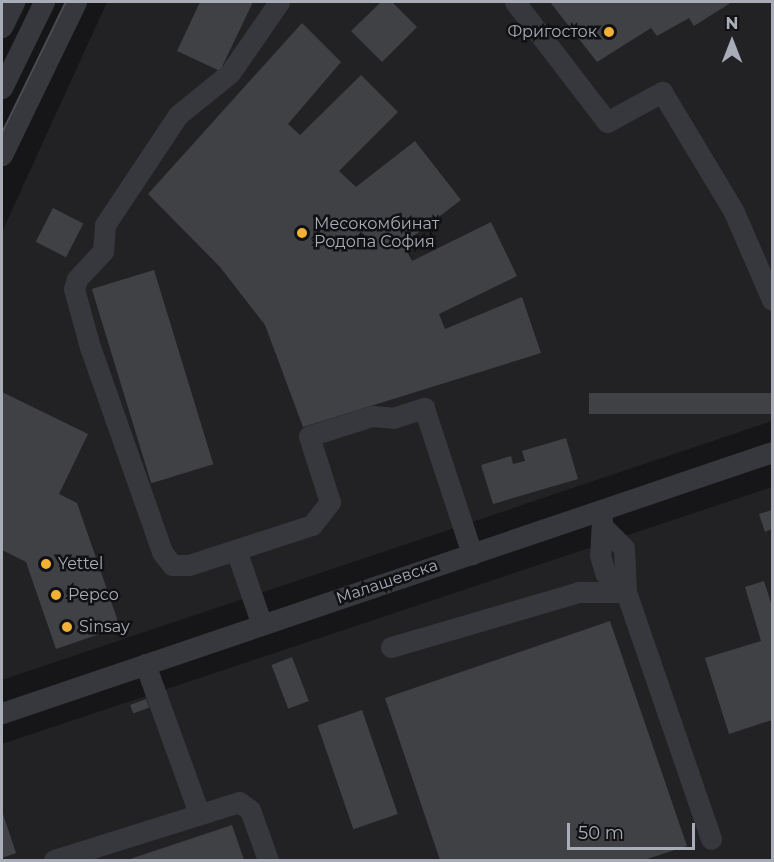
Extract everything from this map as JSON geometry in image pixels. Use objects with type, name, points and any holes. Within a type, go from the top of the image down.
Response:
[{"type":"street","points":[[2,88],[44,2]]},
{"type":"street","points":[[2,155],[76,2]]},
{"type":"street","points":[[279,2],[230,73],[178,115],[105,225],[103,251],[76,279],[74,288],[90,347],[166,560],[180,567],[312,525],[323,515],[330,502],[309,436],[372,416],[393,418],[424,408],[472,554]]},
{"type":"street","points":[[514,2],[607,122],[662,92],[734,212],[772,300]]},
{"type":"street","name":"Малашевска","points":[[2,713],[472,554],[602,519],[772,452]]},
{"type":"street","points":[[602,519],[600,555],[605,573],[626,592],[711,839]]},
{"type":"street","points":[[236,550],[262,625]]},
{"type":"street","points":[[392,647],[579,592],[626,592]]},
{"type":"street","points":[[145,664],[199,813]]},
{"type":"street","points":[[54,861],[199,813],[244,803],[268,861]]},
{"type":"shaded area","points":[[107,2],[772,2],[772,421],[2,680],[2,232]]},
{"type":"shaded area","points":[[772,487],[772,860],[2,860],[2,744]]},
{"type":"building","points":[[200,2],[253,2],[220,71],[177,51]]},
{"type":"building","points":[[381,2],[392,2],[417,27],[382,62],[351,31]]},
{"type":"building","name":"Фригосток","points":[[550,2],[732,2],[694,26],[689,18],[657,36],[651,28],[597,62]]},
{"type":"building","name":"Месокомбинат Родопа София","points":[[302,23],[341,62],[288,124],[300,135],[361,75],[398,112],[339,171],[356,187],[415,141],[461,200],[403,244],[412,261],[491,222],[517,276],[439,314],[445,329],[522,297],[541,353],[303,427],[265,325],[220,267],[148,194]]},
{"type":"building","points":[[53,208],[83,223],[66,257],[36,242]]},
{"type":"building","points":[[154,270],[213,464],[151,483],[92,289]]},
{"type":"building","points":[[2,392],[88,434],[59,494],[77,503],[120,627],[56,649],[26,562],[2,550]]},
{"type":"building","points":[[589,393],[772,393],[772,414],[589,414]]},
{"type":"building","points":[[566,438],[578,479],[493,504],[481,465],[511,456],[513,464],[525,461],[522,451]]},
{"type":"building","points":[[772,510],[772,529],[765,532],[759,514]]},
{"type":"building","points":[[764,581],[772,606],[772,720],[729,734],[705,658],[761,641],[745,587]]},
{"type":"building","points":[[610,621],[687,846],[644,860],[440,860],[385,698]]},
{"type":"building","points":[[292,657],[309,701],[288,709],[271,665]]},
{"type":"building","points":[[146,699],[149,707],[133,713],[130,705]]},
{"type":"building","points":[[362,710],[398,814],[353,829],[318,725]]},
{"type":"building","points":[[2,811],[16,853],[2,858]]},
{"type":"building","points":[[232,825],[244,860],[127,860]]},
{"type":"tram line","points":[[2,133],[66,2]]},
{"type":"place","name":"Фригосток","points":[[609,32]]},
{"type":"place","name":"Месокомбинат Родопа София","points":[[302,233]]},
{"type":"place","name":"Yettel","points":[[46,564]]},
{"type":"place","name":"Pepco","points":[[56,595]]},
{"type":"place","name":"Sinsay","points":[[67,627]]}]
